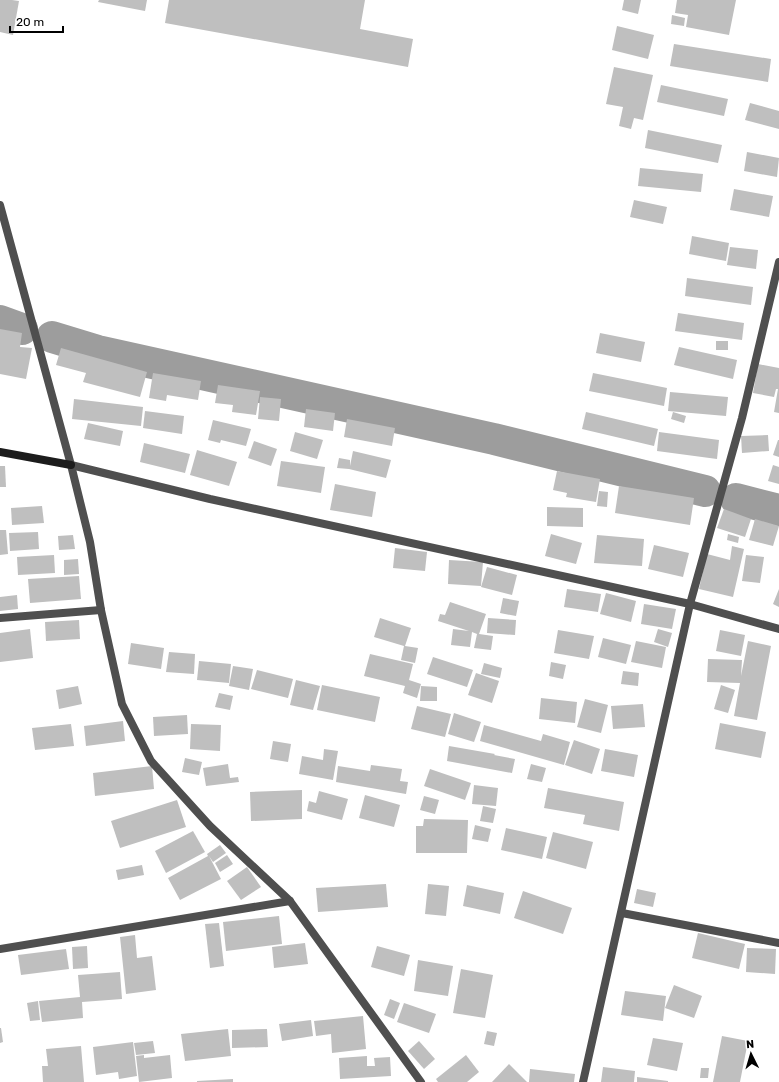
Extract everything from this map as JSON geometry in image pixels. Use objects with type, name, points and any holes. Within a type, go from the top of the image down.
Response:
[{"type":"street","points":[[0,205],[71,465],[90,542],[101,610],[122,704],[151,761],[210,826],[290,901],[421,1082]]},
{"type":"street","points":[[583,1082],[690,604],[742,418],[779,262]]},
{"type":"street","points":[[0,452],[71,465],[210,499],[690,604],[779,629]]},
{"type":"street","points":[[0,618],[101,610]]},
{"type":"street","points":[[0,949],[290,901]]},
{"type":"street","points":[[622,913],[779,943]]},
{"type":"building","points":[[0,0],[19,1],[13,35],[0,32]]},
{"type":"building","points":[[99,0],[147,0],[145,11],[98,2]]},
{"type":"building","points":[[169,0],[365,0],[360,29],[413,39],[408,67],[165,23]]},
{"type":"building","points":[[624,0],[641,0],[638,14],[622,10]]},
{"type":"building","points":[[677,0],[736,0],[729,35],[686,27],[688,15],[675,13]]},
{"type":"building","points":[[672,15],[685,18],[684,26],[671,24]]},
{"type":"building","points":[[617,26],[654,35],[648,59],[612,50]]},
{"type":"building","points":[[674,44],[771,59],[768,82],[670,66]]},
{"type":"building","points":[[614,67],[653,75],[643,120],[634,118],[631,129],[619,126],[623,107],[606,104]]},
{"type":"building","points":[[661,85],[728,99],[724,116],[657,102]]},
{"type":"building","points":[[750,103],[779,111],[779,129],[745,120]]},
{"type":"building","points":[[648,130],[722,145],[718,163],[645,148]]},
{"type":"building","points":[[747,152],[779,158],[777,177],[744,171]]},
{"type":"building","points":[[640,168],[703,174],[701,192],[638,186]]},
{"type":"building","points":[[734,189],[773,196],[769,217],[730,210]]},
{"type":"building","points":[[634,200],[667,207],[663,224],[630,217]]},
{"type":"building","points":[[692,236],[729,243],[726,261],[689,254]]},
{"type":"building","points":[[730,247],[758,250],[756,269],[727,265]]},
{"type":"building","points":[[687,278],[753,287],[751,305],[685,296]]},
{"type":"building","points":[[678,313],[744,323],[742,340],[675,331]]},
{"type":"building","points":[[0,329],[22,333],[20,347],[32,348],[26,379],[0,374]]},
{"type":"building","points":[[600,333],[645,342],[641,362],[596,353]]},
{"type":"building","points":[[716,341],[728,341],[728,350],[716,350]]},
{"type":"building","points":[[679,347],[737,360],[733,379],[674,365]]},
{"type":"building","points":[[61,348],[147,372],[140,397],[83,382],[86,373],[56,365]]},
{"type":"building","points":[[758,364],[779,368],[779,413],[774,412],[778,389],[776,389],[774,397],[753,393]]},
{"type":"building","points":[[153,373],[201,381],[198,400],[167,395],[166,401],[149,398]]},
{"type":"building","points":[[593,373],[667,388],[664,406],[589,391]]},
{"type":"building","points":[[218,385],[260,391],[256,415],[232,412],[233,405],[215,403]]},
{"type":"building","points":[[670,392],[728,397],[726,416],[668,411]]},
{"type":"building","points":[[260,397],[281,399],[279,421],[258,419]]},
{"type":"building","points":[[74,399],[143,407],[141,426],[72,419]]},
{"type":"building","points":[[306,409],[335,413],[333,431],[304,427]]},
{"type":"building","points":[[145,411],[184,416],[182,434],[143,428]]},
{"type":"building","points":[[586,412],[658,429],[654,446],[582,429]]},
{"type":"building","points":[[673,412],[686,416],[684,423],[671,419]]},
{"type":"building","points":[[347,419],[395,428],[392,446],[344,437]]},
{"type":"building","points":[[213,420],[251,429],[246,446],[221,440],[220,443],[208,440]]},
{"type":"building","points":[[88,423],[123,431],[120,446],[84,439]]},
{"type":"building","points":[[295,432],[323,440],[317,459],[290,451]]},
{"type":"building","points":[[659,432],[719,440],[717,459],[657,451]]},
{"type":"building","points":[[768,435],[769,451],[742,453],[741,436]]},
{"type":"building","points":[[779,440],[779,457],[773,455]]},
{"type":"building","points":[[254,441],[277,449],[271,466],[248,458]]},
{"type":"building","points":[[144,443],[190,454],[185,473],[140,462]]},
{"type":"building","points":[[197,450],[237,462],[229,486],[190,475]]},
{"type":"building","points":[[353,451],[391,460],[386,478],[349,469],[337,468],[339,458],[350,460],[350,466]]},
{"type":"building","points":[[281,461],[325,467],[321,493],[277,486]]},
{"type":"building","points":[[773,465],[779,467],[779,484],[768,481]]},
{"type":"building","points":[[0,466],[5,466],[6,487],[0,487]]},
{"type":"building","points":[[557,471],[600,479],[596,502],[566,497],[567,493],[553,490]]},
{"type":"building","points":[[335,484],[376,492],[372,517],[330,510]]},
{"type":"building","points":[[619,486],[694,498],[690,525],[615,513]]},
{"type":"building","points":[[599,491],[608,492],[607,507],[597,506]]},
{"type":"building","points":[[42,506],[44,523],[12,525],[11,508]]},
{"type":"building","points":[[547,507],[583,508],[583,527],[547,526]]},
{"type":"building","points":[[724,509],[751,519],[745,537],[717,528]]},
{"type":"building","points":[[755,519],[779,526],[773,546],[749,540]]},
{"type":"building","points":[[0,530],[6,530],[8,554],[0,555]]},
{"type":"building","points":[[38,532],[39,549],[10,551],[9,533]]},
{"type":"building","points":[[551,534],[582,543],[576,564],[545,556]]},
{"type":"building","points":[[728,534],[739,537],[738,543],[727,540]]},
{"type":"building","points":[[73,535],[75,549],[59,550],[58,536]]},
{"type":"building","points":[[597,535],[644,539],[642,566],[594,563]]},
{"type":"building","points":[[654,545],[689,553],[683,577],[648,569]]},
{"type":"building","points":[[732,546],[744,549],[733,597],[699,589],[707,554],[730,560]]},
{"type":"building","points":[[395,548],[427,552],[425,571],[393,568]]},
{"type":"building","points":[[54,555],[55,573],[18,575],[17,557]]},
{"type":"building","points":[[746,555],[764,557],[760,583],[742,581]]},
{"type":"building","points":[[78,559],[79,574],[64,575],[64,560]]},
{"type":"building","points":[[449,560],[483,562],[481,586],[448,584]]},
{"type":"building","points":[[487,567],[517,575],[512,595],[481,587]]},
{"type":"building","points":[[79,576],[81,599],[30,603],[28,579]]},
{"type":"building","points":[[567,589],[601,594],[598,612],[564,607]]},
{"type":"building","points":[[779,589],[779,607],[773,604]]},
{"type":"building","points":[[606,593],[636,601],[631,622],[600,614]]},
{"type":"building","points":[[17,595],[18,609],[0,611],[0,597]]},
{"type":"building","points":[[503,598],[519,601],[516,616],[500,613]]},
{"type":"building","points":[[450,602],[486,614],[479,634],[493,636],[491,650],[474,648],[477,634],[472,632],[470,647],[451,645],[453,629],[469,631],[438,621],[440,614],[445,615]]},
{"type":"building","points":[[644,604],[676,609],[672,629],[641,624]]},
{"type":"building","points":[[380,618],[411,628],[405,646],[418,648],[415,663],[401,660],[404,646],[374,637]]},
{"type":"building","points":[[488,618],[516,620],[515,635],[487,633]]},
{"type":"building","points":[[79,620],[80,639],[46,641],[45,622]]},
{"type":"building","points":[[30,629],[33,658],[0,662],[0,633]]},
{"type":"building","points":[[658,629],[672,633],[668,647],[654,642]]},
{"type":"building","points":[[558,630],[594,636],[589,659],[554,653]]},
{"type":"building","points":[[720,630],[745,635],[741,656],[716,651]]},
{"type":"building","points":[[603,638],[631,645],[626,664],[598,657]]},
{"type":"building","points":[[636,641],[666,647],[662,668],[631,662]]},
{"type":"building","points":[[748,641],[771,646],[757,720],[734,716],[740,683],[707,682],[708,659],[742,660],[741,676]]},
{"type":"building","points":[[131,643],[164,648],[161,669],[128,664]]},
{"type":"building","points":[[169,652],[195,654],[194,674],[166,672]]},
{"type":"building","points":[[370,654],[413,664],[409,680],[421,684],[417,698],[403,693],[405,686],[364,676]]},
{"type":"building","points":[[433,657],[473,670],[467,687],[427,674]]},
{"type":"building","points":[[199,661],[231,664],[229,683],[197,680]]},
{"type":"building","points":[[551,662],[566,665],[563,679],[549,676]]},
{"type":"building","points":[[484,663],[502,668],[500,678],[481,674]]},
{"type":"building","points":[[233,666],[253,669],[249,690],[229,686]]},
{"type":"building","points":[[257,670],[293,679],[288,698],[251,689]]},
{"type":"building","points":[[623,671],[639,673],[638,686],[621,684]]},
{"type":"building","points":[[476,673],[499,681],[492,703],[468,695]]},
{"type":"building","points":[[296,680],[320,686],[313,710],[290,705]]},
{"type":"building","points":[[322,685],[380,697],[375,722],[317,710]]},
{"type":"building","points":[[721,685],[735,690],[728,713],[714,709]]},
{"type":"building","points":[[78,686],[82,704],[59,709],[56,690]]},
{"type":"building","points":[[421,686],[437,687],[437,701],[420,701]]},
{"type":"building","points":[[219,693],[233,696],[230,710],[215,707]]},
{"type":"building","points":[[541,698],[577,702],[575,723],[539,719]]},
{"type":"building","points":[[585,699],[608,705],[601,733],[577,727]]},
{"type":"building","points":[[643,704],[645,727],[613,729],[611,706]]},
{"type":"building","points":[[417,706],[451,714],[445,737],[411,729]]},
{"type":"building","points":[[454,713],[481,722],[474,742],[448,734]]},
{"type":"building","points":[[187,715],[188,734],[154,736],[153,717]]},
{"type":"building","points":[[123,721],[125,741],[86,746],[84,726]]},
{"type":"building","points":[[720,723],[766,732],[761,758],[715,749]]},
{"type":"building","points":[[71,724],[74,746],[35,750],[32,728]]},
{"type":"building","points":[[191,724],[221,725],[220,751],[190,749]]},
{"type":"building","points":[[484,725],[541,741],[543,734],[570,742],[564,765],[480,741]]},
{"type":"building","points":[[574,740],[600,749],[592,774],[565,765]]},
{"type":"building","points":[[273,741],[291,744],[288,762],[270,759]]},
{"type":"building","points":[[449,746],[515,759],[512,773],[447,761]]},
{"type":"building","points":[[324,749],[338,751],[333,780],[299,774],[302,756],[323,760]]},
{"type":"building","points":[[605,749],[638,755],[634,777],[601,771]]},
{"type":"building","points":[[185,758],[202,762],[199,775],[182,772]]},
{"type":"building","points":[[228,764],[230,778],[238,777],[239,782],[206,786],[203,768]]},
{"type":"building","points":[[531,764],[546,768],[542,782],[527,779]]},
{"type":"building","points":[[371,765],[402,769],[400,781],[408,782],[406,794],[336,782],[338,766],[370,771]]},
{"type":"building","points":[[152,766],[154,789],[95,796],[93,773]]},
{"type":"building","points":[[430,769],[471,783],[465,800],[424,786]]},
{"type":"building","points":[[474,785],[498,788],[496,806],[472,804]]},
{"type":"building","points":[[548,788],[624,802],[619,831],[583,824],[585,815],[544,808]]},
{"type":"building","points":[[302,790],[302,819],[251,821],[250,792]]},
{"type":"building","points":[[319,791],[348,799],[342,820],[307,811],[309,801],[316,803]]},
{"type":"building","points":[[365,795],[400,805],[394,827],[359,818]]},
{"type":"building","points":[[424,796],[439,800],[435,814],[420,810]]},
{"type":"building","points":[[177,800],[186,827],[120,848],[111,821]]},
{"type":"building","points":[[483,806],[496,809],[493,823],[480,821]]},
{"type":"building","points":[[424,819],[468,820],[467,853],[416,853],[416,826],[423,826]]},
{"type":"building","points":[[475,825],[491,829],[488,842],[472,839]]},
{"type":"building","points":[[506,828],[547,837],[542,859],[501,850]]},
{"type":"building","points":[[193,831],[205,852],[166,873],[155,851]]},
{"type":"building","points":[[553,832],[593,842],[586,869],[546,858]]},
{"type":"building","points":[[220,845],[226,853],[213,862],[209,856],[221,879],[180,900],[168,878],[208,856],[207,854]]},
{"type":"building","points":[[227,855],[233,864],[220,872],[215,863]]},
{"type":"building","points":[[142,865],[144,875],[118,880],[116,870]]},
{"type":"building","points":[[247,867],[261,887],[241,900],[227,881]]},
{"type":"building","points":[[386,884],[388,907],[318,912],[316,888]]},
{"type":"building","points":[[428,884],[449,886],[446,916],[425,914]]},
{"type":"building","points":[[467,885],[504,893],[500,914],[463,906]]},
{"type":"building","points":[[637,889],[656,893],[653,907],[634,903]]},
{"type":"building","points":[[523,891],[572,908],[563,934],[514,918]]},
{"type":"building","points":[[279,916],[282,944],[226,951],[223,922]]},
{"type":"building","points":[[219,923],[224,966],[210,968],[205,924]]},
{"type":"building","points":[[698,933],[745,944],[739,969],[692,958]]},
{"type":"building","points":[[135,935],[137,958],[152,956],[156,990],[126,994],[120,937]]},
{"type":"building","points":[[305,943],[308,964],[274,968],[272,947]]},
{"type":"building","points":[[87,946],[88,968],[73,969],[72,947]]},
{"type":"building","points":[[377,946],[410,955],[404,976],[371,967]]},
{"type":"building","points":[[747,948],[776,949],[775,974],[746,972]]},
{"type":"building","points":[[66,949],[69,969],[21,975],[18,955]]},
{"type":"building","points":[[418,960],[453,966],[448,996],[414,991]]},
{"type":"building","points":[[461,969],[493,975],[485,1018],[453,1013]]},
{"type":"building","points":[[120,972],[122,999],[82,1002],[83,1018],[42,1022],[39,1001],[80,997],[78,975]]},
{"type":"building","points":[[674,985],[702,996],[694,1018],[665,1008]]},
{"type":"building","points":[[625,991],[666,996],[663,1021],[621,1015]]},
{"type":"building","points":[[390,999],[400,1003],[394,1019],[384,1015]]},
{"type":"building","points":[[38,1001],[40,1020],[30,1021],[27,1003]]},
{"type":"building","points":[[404,1003],[436,1014],[429,1033],[397,1022]]},
{"type":"building","points":[[363,1016],[366,1049],[332,1053],[331,1034],[316,1036],[314,1021]]},
{"type":"building","points":[[311,1020],[313,1036],[282,1041],[279,1024]]},
{"type":"building","points":[[0,1028],[3,1042],[0,1043]]},
{"type":"building","points":[[228,1029],[231,1056],[185,1061],[181,1034]]},
{"type":"building","points":[[267,1029],[268,1047],[232,1048],[232,1030]]},
{"type":"building","points":[[487,1031],[497,1033],[494,1046],[484,1044]]},
{"type":"building","points":[[722,1036],[748,1041],[740,1082],[713,1082]]},
{"type":"building","points":[[653,1038],[683,1043],[677,1071],[647,1065]]},
{"type":"building","points":[[153,1041],[155,1053],[136,1055],[134,1043]]},
{"type":"building","points":[[419,1041],[435,1059],[424,1069],[408,1051]]},
{"type":"building","points":[[133,1042],[137,1076],[119,1079],[118,1072],[96,1075],[93,1047]]},
{"type":"building","points":[[81,1046],[84,1082],[43,1082],[42,1066],[48,1066],[46,1049]]},
{"type":"building","points":[[144,1055],[144,1058],[170,1055],[172,1078],[139,1082],[136,1056]]},
{"type":"building","points":[[466,1055],[479,1072],[467,1082],[438,1082],[436,1079]]},
{"type":"building","points":[[367,1056],[367,1066],[375,1066],[374,1058],[390,1057],[391,1076],[340,1079],[339,1058]]},
{"type":"building","points":[[509,1064],[527,1082],[492,1082]]},
{"type":"building","points":[[603,1067],[635,1071],[634,1082],[601,1082]]},
{"type":"building","points":[[701,1068],[709,1068],[708,1078],[700,1078]]},
{"type":"building","points":[[530,1069],[575,1074],[574,1082],[529,1082]]},
{"type":"building","points":[[637,1077],[668,1081],[668,1082],[637,1082]]},
{"type":"building","points":[[233,1079],[233,1082],[197,1082],[197,1081]]},
{"type":"waterway","points":[[0,321],[22,329]]},
{"type":"waterway","points":[[52,337],[98,351],[494,439],[705,491]]},
{"type":"waterway","points":[[736,499],[779,510]]}]
